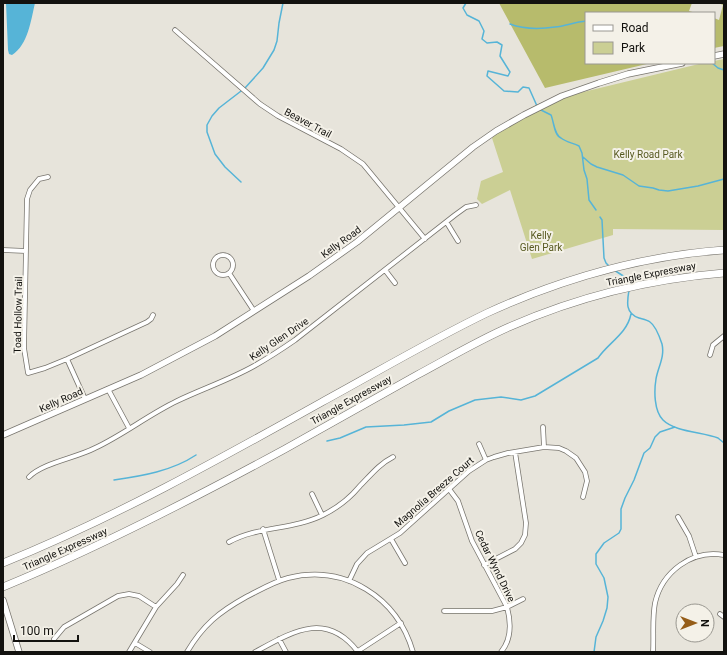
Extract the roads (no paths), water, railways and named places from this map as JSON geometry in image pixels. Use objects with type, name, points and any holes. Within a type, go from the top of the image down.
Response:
[{"type":"highway","name":"Triangle Expressway","points":[[3,564],[112,515],[171,485],[444,335],[487,313],[517,300],[597,272],[640,262],[724,250]]},
{"type":"highway","name":"Triangle Expressway","points":[[3,588],[96,547],[188,501],[452,356],[486,338],[526,320],[609,292],[689,276],[724,272]]},
{"type":"street","name":"Beaver Trail","points":[[174,30],[257,102],[278,116],[341,149],[363,164],[425,239]]},
{"type":"street","name":"Kelly Road","points":[[3,435],[141,376],[186,353],[254,312],[351,246],[473,147],[496,131],[537,108],[584,87],[628,74],[677,64]]},
{"type":"street","name":"Toad Hollow Trail","points":[[48,177],[39,179],[30,190],[27,199],[24,348],[28,373],[67,359],[147,322],[153,315]]},
{"type":"street","name":"Kelly Glen Drive","points":[[29,477],[34,471],[76,457],[97,447],[176,401],[253,366],[277,353],[466,207],[476,205]]},
{"type":"street","points":[[446,222],[458,241]]},
{"type":"street","points":[[3,250],[26,251]]},
{"type":"street","points":[[223,255],[231,259],[233,265],[229,273],[220,274],[215,270],[214,264],[217,258],[223,255]]},
{"type":"street","points":[[385,270],[395,282]]},
{"type":"street","points":[[229,273],[254,312]]},
{"type":"street","points":[[710,355],[713,345],[724,336]]},
{"type":"street","points":[[67,359],[85,399]]},
{"type":"street","points":[[108,389],[129,428]]},
{"type":"street","points":[[543,427],[544,447]]},
{"type":"street","points":[[480,444],[486,460]]},
{"type":"street","name":"Magnolia Breeze Court","points":[[349,581],[362,556],[405,529],[469,471],[486,460],[500,454],[544,447],[559,448],[566,451],[579,462],[584,472],[587,481],[583,496]]},
{"type":"street","points":[[484,565],[515,549],[525,536],[526,523],[515,452]]},
{"type":"street","points":[[229,542],[239,536],[263,530],[300,524],[322,515],[346,500],[382,463],[393,457]]},
{"type":"street","name":"Cedar Wynd Drive","points":[[449,489],[458,501],[472,541],[507,607],[510,631],[502,650]]},
{"type":"street","points":[[312,494],[322,515]]},
{"type":"street","points":[[678,517],[689,536],[696,556]]},
{"type":"street","points":[[263,530],[278,580]]},
{"type":"street","points":[[391,539],[405,563]]},
{"type":"street","points":[[653,652],[655,605],[660,589],[666,579],[678,566],[696,556],[724,554]]},
{"type":"street","points":[[129,652],[156,607],[177,584],[183,575]]},
{"type":"street","points":[[187,652],[197,636],[226,608],[278,580],[294,576],[312,575],[330,576],[349,581],[369,591],[395,614],[408,637],[413,652]]},
{"type":"street","points":[[54,639],[64,627],[118,596],[129,594],[139,596],[156,607]]},
{"type":"street","points":[[444,611],[488,612],[507,607],[523,599]]},
{"type":"street","points":[[3,601],[19,652]]},
{"type":"street","points":[[720,614],[724,617]]},
{"type":"street","points":[[255,652],[302,629],[320,628],[341,635],[358,652],[401,623]]},
{"type":"street","points":[[279,639],[286,652]]},
{"type":"street","points":[[135,643],[150,652]]},
{"type":"street","points":[[502,650],[508,652]]},
{"type":"water","points":[[6,3],[35,3],[25,39],[22,45],[12,55],[9,54],[8,50]]},
{"type":"waterway","points":[[241,182],[225,167],[215,154],[207,132],[207,125],[219,108],[245,88],[263,68],[274,50],[277,41],[283,3]]},
{"type":"waterway","points":[[466,3],[463,8],[467,15],[479,21],[484,31],[482,39],[487,43],[497,42],[502,45],[500,56],[510,72],[508,76],[488,71],[487,76],[504,91],[518,92],[523,87],[529,88],[537,106]]},
{"type":"waterway","points":[[510,24],[526,28],[544,28],[585,21]]},
{"type":"waterway","points":[[713,64],[724,70]]},
{"type":"waterway","points":[[541,110],[551,115],[559,136],[565,141],[579,146],[582,153],[584,170],[587,179],[589,200],[596,210]]},
{"type":"waterway","points":[[583,157],[591,164],[623,175],[639,186],[659,190],[668,191],[698,186],[724,179]]},
{"type":"waterway","points":[[600,217],[602,220],[604,258],[609,266]]},
{"type":"waterway","points":[[614,270],[628,279],[629,284]]},
{"type":"waterway","points":[[629,290],[629,310],[634,316],[650,322],[654,326],[658,332],[662,344],[662,358],[656,379],[655,389],[655,401],[660,416],[668,424],[675,427],[712,436],[718,438],[724,443]]},
{"type":"waterway","points":[[327,441],[340,438],[366,427],[431,422],[449,411],[475,400],[501,397],[521,400],[535,396],[598,358],[626,327],[631,314]]},
{"type":"waterway","points":[[594,652],[596,637],[607,608],[608,597],[604,578],[596,564],[596,554],[604,543],[619,533],[621,529],[621,509],[644,453],[650,448],[655,437],[660,432],[675,427]]},
{"type":"waterway","points":[[114,480],[146,475],[167,469],[187,461],[196,455]]},
{"type":"park label","name":"Kelly Road Park","points":[[648,154]]},
{"type":"park label","name":"Kelly Glen Park","points":[[541,240]]}]
